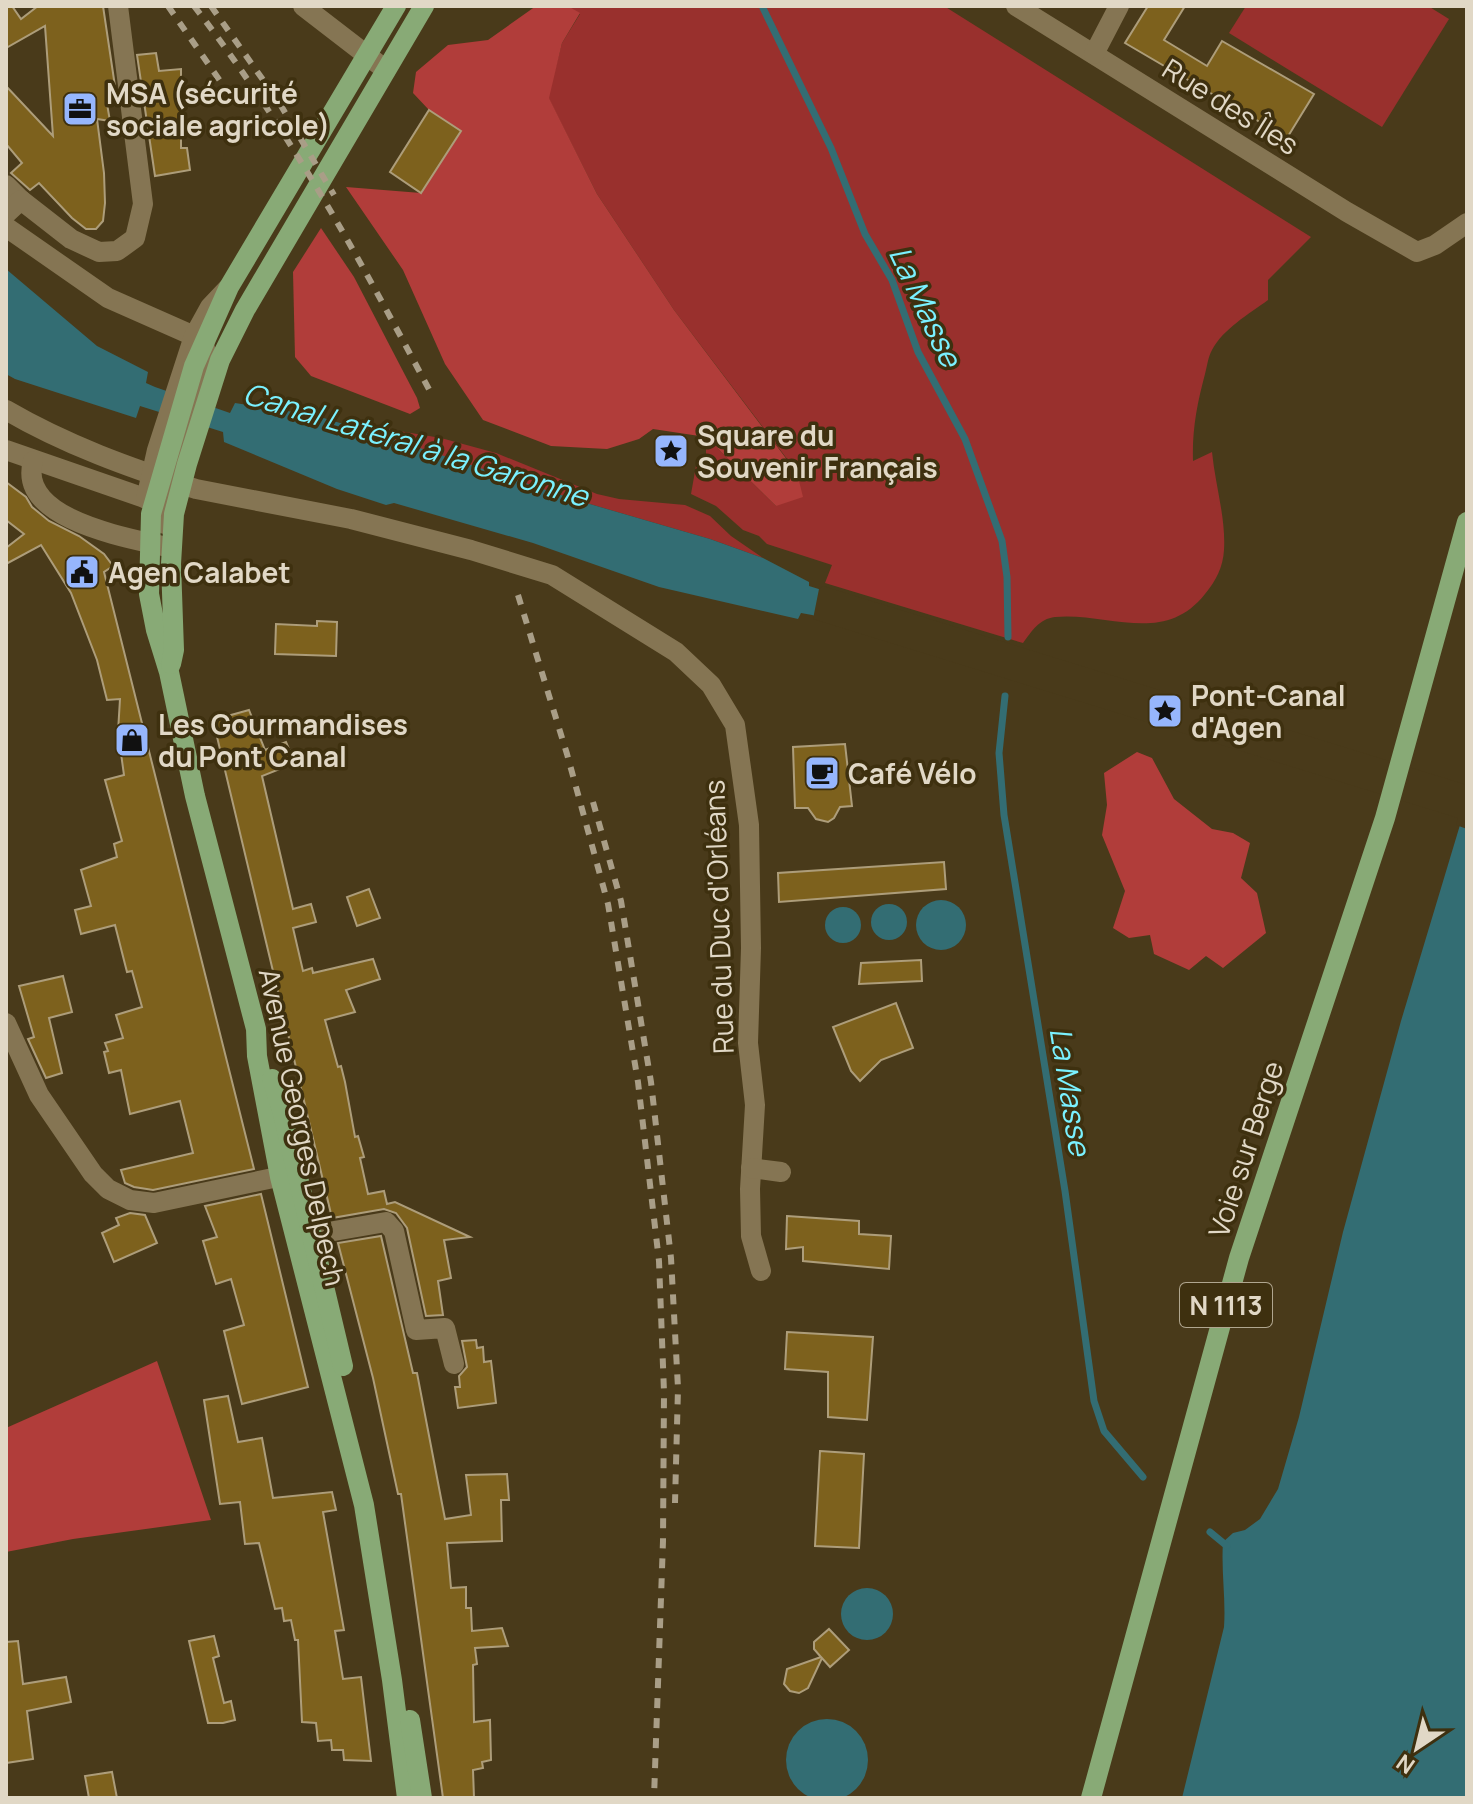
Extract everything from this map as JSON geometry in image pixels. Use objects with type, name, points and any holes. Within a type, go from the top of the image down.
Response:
[{"type":"main road","points":[[169,672],[174,650],[171,564],[174,514],[164,476],[202,350],[229,287],[396,6]]},
{"type":"main road","points":[[245,310],[424,6]]},
{"type":"main road","name":"Avenue Georges Delpech","points":[[164,476],[155,502],[156,545],[149,594],[195,796],[256,1029],[257,1056],[288,1175],[364,1505],[407,1798]]},
{"type":"main road","name":"Voie sur Berge","points":[[1091,1798],[1239,1258],[1385,818],[1467,522]]},
{"type":"main road","points":[[288,1175],[311,1235],[370,1482],[402,1661],[422,1798]]},
{"type":"street","points":[[11,199],[71,239],[99,252],[117,251],[135,238],[143,204],[118,6]]},
{"type":"street","points":[[303,6],[386,70]]},
{"type":"street","name":"Rue des Îles","points":[[1016,6],[1347,212],[1417,252],[1435,245],[1467,223]]},
{"type":"street","points":[[1094,54],[1119,6]]},
{"type":"street","points":[[6,227],[108,298],[202,350],[245,310]]},
{"type":"street","name":"Rue du Duc d'Orléans","points":[[6,410],[40,430],[164,476],[351,519],[541,571],[568,583],[676,652],[711,685],[735,725],[749,825],[751,948],[748,1043],[755,1105],[751,1236],[761,1271]]},
{"type":"street","points":[[6,450],[155,502]]},
{"type":"street","points":[[33,461],[30,477],[36,490],[61,514],[89,528],[156,545],[164,609],[173,636]]},
{"type":"street","points":[[6,1023],[39,1095],[93,1174],[108,1189],[130,1200],[154,1203],[288,1175]]},
{"type":"street","points":[[751,1168],[781,1172]]},
{"type":"street","points":[[311,1235],[386,1222],[394,1231],[416,1330],[445,1328],[454,1364]]},
{"type":"shaded area","points":[[536,6],[568,6],[580,13],[562,43],[549,98],[597,194],[674,310],[797,473],[803,497],[776,506],[706,437],[653,429],[639,439],[607,449],[551,446],[483,420],[445,364],[403,270],[346,187],[421,193],[461,131],[429,110],[413,93],[416,72],[448,45],[488,40]]},
{"type":"shaded area","points":[[568,6],[944,6],[1311,237],[1268,280],[1268,300],[1223,335],[1209,359],[1196,417],[1193,461],[1212,452],[1224,550],[1218,574],[1205,594],[1189,610],[1172,619],[1153,623],[1049,618],[1036,626],[1023,643],[825,583],[832,565],[767,544],[759,536],[743,530],[716,506],[691,494],[697,460],[706,456],[706,437],[776,506],[797,472],[674,310],[597,194],[548,97],[562,43],[580,14]]},
{"type":"shaded area","points":[[1246,6],[1428,6],[1449,19],[1382,127],[1229,33]]},
{"type":"shaded area","points":[[321,228],[354,277],[417,398],[420,408],[410,414],[311,376],[295,357],[293,272]]},
{"type":"shaded area","points":[[369,426],[441,438],[496,453],[597,494],[685,505],[710,516],[731,536],[763,558],[367,432]]},
{"type":"shaded area","points":[[1137,752],[1152,758],[1174,799],[1212,829],[1233,833],[1250,843],[1241,878],[1257,893],[1266,933],[1223,968],[1206,956],[1189,970],[1154,954],[1150,935],[1129,938],[1113,928],[1125,891],[1102,835],[1107,805],[1104,773]]},
{"type":"shaded area","points":[[157,1361],[211,1520],[73,1539],[6,1552],[6,1428]]},
{"type":"water","points":[[6,269],[97,346],[148,372],[146,383],[155,387],[230,413],[235,403],[314,415],[576,500],[710,539],[763,558],[809,582],[809,586],[1467,790],[1467,1798],[1182,1798],[1224,1627],[1223,1542],[1260,1519],[1278,1489],[1299,1417],[1343,1232],[1401,1021],[1463,815],[812,615],[801,613],[798,619],[659,587],[533,543],[394,503],[386,505],[337,489],[224,442],[223,432],[140,406],[136,418],[15,379],[6,374]]},
{"type":"water","points":[[941,900],[959,907],[966,925],[959,943],[941,950],[923,943],[916,925],[923,907]]},
{"type":"water","points":[[889,904],[902,909],[907,922],[902,935],[889,940],[876,935],[871,922],[876,909]]},
{"type":"water","points":[[843,907],[856,912],[861,925],[856,938],[843,943],[830,938],[825,925],[830,912]]},
{"type":"water","points":[[867,1588],[885,1596],[893,1614],[885,1632],[867,1640],[849,1632],[841,1614],[849,1596]]},
{"type":"water","points":[[819,1719],[835,1719],[850,1726],[861,1737],[868,1760],[865,1776],[856,1789],[835,1801],[819,1801],[804,1794],[793,1783],[786,1768],[786,1752],[793,1737],[804,1726]]},
{"type":"pier","name":"Pont-Canal d'Agen","points":[[823,586],[1467,785],[1467,829],[1456,825],[1458,818],[813,619],[819,589]]},
{"type":"building","name":"MSA (sécurité sociale agricole)","points":[[6,6],[12,6],[21,19],[38,6],[103,6],[116,93],[106,98],[110,121],[97,119],[105,203],[103,221],[96,229],[86,229],[72,218],[39,183],[30,190],[11,173],[22,163],[6,144],[6,86],[53,136],[45,26],[6,48]]},
{"type":"building","points":[[1148,6],[1185,6],[1164,40],[1207,66],[1222,41],[1314,94],[1287,138],[1125,43]]},
{"type":"building","points":[[156,53],[159,71],[181,69],[181,148],[187,148],[190,170],[155,176],[137,55]]},
{"type":"building","points":[[429,110],[461,131],[421,193],[390,172]]},
{"type":"building","points":[[6,482],[49,521],[79,536],[104,554],[113,566],[104,572],[254,1169],[153,1190],[125,1183],[121,1170],[193,1153],[180,1101],[130,1114],[121,1070],[109,1073],[105,1043],[123,1038],[116,1015],[142,1007],[132,971],[127,972],[115,925],[81,934],[75,910],[91,906],[81,870],[117,857],[114,844],[122,841],[105,780],[124,775],[118,732],[120,699],[107,700],[97,660],[71,593],[41,545],[6,564],[6,548],[24,534],[6,520]]},
{"type":"building","points":[[317,621],[337,622],[336,656],[275,654],[276,624],[317,626]]},
{"type":"building","points":[[249,710],[265,750],[286,742],[295,763],[262,776],[293,909],[311,904],[316,922],[293,928],[303,971],[312,968],[313,973],[373,959],[380,979],[346,990],[355,1012],[325,1020],[338,1067],[341,1066],[355,1137],[358,1136],[364,1157],[360,1158],[368,1194],[384,1191],[387,1204],[395,1202],[470,1237],[444,1240],[451,1278],[438,1281],[443,1315],[426,1316],[407,1228],[396,1213],[384,1209],[332,1218],[213,720]]},
{"type":"building","name":"Café Vélo","points":[[845,744],[852,806],[840,807],[828,822],[816,819],[808,808],[795,808],[793,747]]},
{"type":"building","points":[[944,862],[946,889],[779,902],[778,873]]},
{"type":"building","points":[[369,889],[380,918],[357,926],[347,897]]},
{"type":"building","points":[[921,960],[922,981],[859,984],[861,963]]},
{"type":"building","points":[[63,976],[72,1012],[49,1018],[62,1073],[46,1078],[28,1039],[34,1037],[19,986]]},
{"type":"building","points":[[896,1003],[913,1048],[881,1060],[860,1081],[851,1071],[833,1027]]},
{"type":"building","points":[[261,1194],[308,1387],[242,1404],[224,1331],[244,1325],[231,1279],[216,1284],[203,1241],[217,1237],[205,1206]]},
{"type":"building","points":[[130,1213],[145,1215],[157,1243],[114,1262],[102,1233],[119,1225],[116,1218]]},
{"type":"building","points":[[787,1216],[859,1221],[859,1234],[891,1236],[889,1269],[803,1261],[803,1247],[786,1249]]},
{"type":"building","points":[[381,1236],[413,1373],[417,1373],[445,1519],[471,1515],[466,1475],[507,1474],[509,1500],[501,1500],[502,1541],[447,1543],[451,1588],[466,1587],[466,1608],[471,1608],[472,1631],[502,1628],[508,1646],[475,1648],[474,1722],[490,1720],[491,1760],[482,1762],[483,1768],[473,1770],[474,1798],[443,1798],[401,1494],[398,1494],[373,1378],[338,1243]]},
{"type":"building","points":[[787,1332],[873,1337],[867,1420],[828,1417],[828,1372],[785,1369]]},
{"type":"building","points":[[476,1340],[477,1348],[483,1347],[484,1362],[491,1361],[496,1403],[458,1408],[455,1387],[460,1387],[459,1376],[467,1367],[462,1341]]},
{"type":"building","points":[[228,1396],[238,1442],[262,1438],[273,1498],[332,1492],[336,1510],[323,1512],[344,1630],[335,1631],[343,1679],[361,1677],[371,1761],[344,1760],[343,1750],[332,1750],[331,1740],[318,1741],[316,1723],[302,1722],[298,1640],[295,1640],[291,1620],[284,1621],[282,1608],[275,1609],[259,1543],[245,1544],[240,1502],[220,1504],[204,1400]]},
{"type":"building","points":[[820,1451],[864,1454],[859,1548],[815,1546]]},
{"type":"building","points":[[829,1629],[849,1650],[830,1667],[822,1658],[808,1688],[799,1693],[790,1691],[784,1684],[787,1669],[821,1657],[814,1649],[814,1642]]},
{"type":"building","points":[[214,1636],[219,1656],[213,1658],[224,1703],[231,1701],[235,1720],[223,1723],[208,1723],[189,1641]]},
{"type":"building","points":[[18,1641],[23,1684],[66,1677],[71,1702],[27,1711],[33,1759],[6,1763],[6,1642]]},
{"type":"building","points":[[112,1772],[117,1798],[89,1798],[85,1776]]},
{"type":"waterway","name":"La Masse","points":[[762,6],[831,148],[865,234],[892,280],[918,352],[965,439],[1002,541],[1007,577],[1008,637]]},
{"type":"waterway","name":"La Masse","points":[[1005,696],[999,753],[1004,815],[1065,1191],[1094,1401],[1104,1431],[1143,1477]]},
{"type":"waterway","name":"La Masse","points":[[1210,1532],[1227,1546]]},
{"type":"railway","points":[[168,6],[232,98]]},
{"type":"railway","points":[[194,6],[260,99],[321,195],[432,395]]},
{"type":"railway","points":[[211,6],[280,104],[334,195]]},
{"type":"railway","points":[[518,595],[567,754],[608,904],[638,1082],[659,1261],[664,1392],[663,1541],[654,1798]]},
{"type":"railway","points":[[593,802],[621,901],[651,1082],[671,1258],[678,1388],[675,1503]]},
{"type":"place","name":"MSA (sécurité sociale agricole)","points":[[80,109]]},
{"type":"place","name":"Square du Souvenir Français","points":[[671,451]]},
{"type":"place","name":"Agen Calabet","points":[[82,572]]},
{"type":"place","name":"Pont-Canal d'Agen","points":[[1165,711]]},
{"type":"place","name":"Les Gourmandises du Pont Canal","points":[[132,740]]},
{"type":"place","name":"Café Vélo","points":[[822,773]]},
{"type":"water label","name":"Canal Latéral à la Garonne","points":[[416,444]]}]
